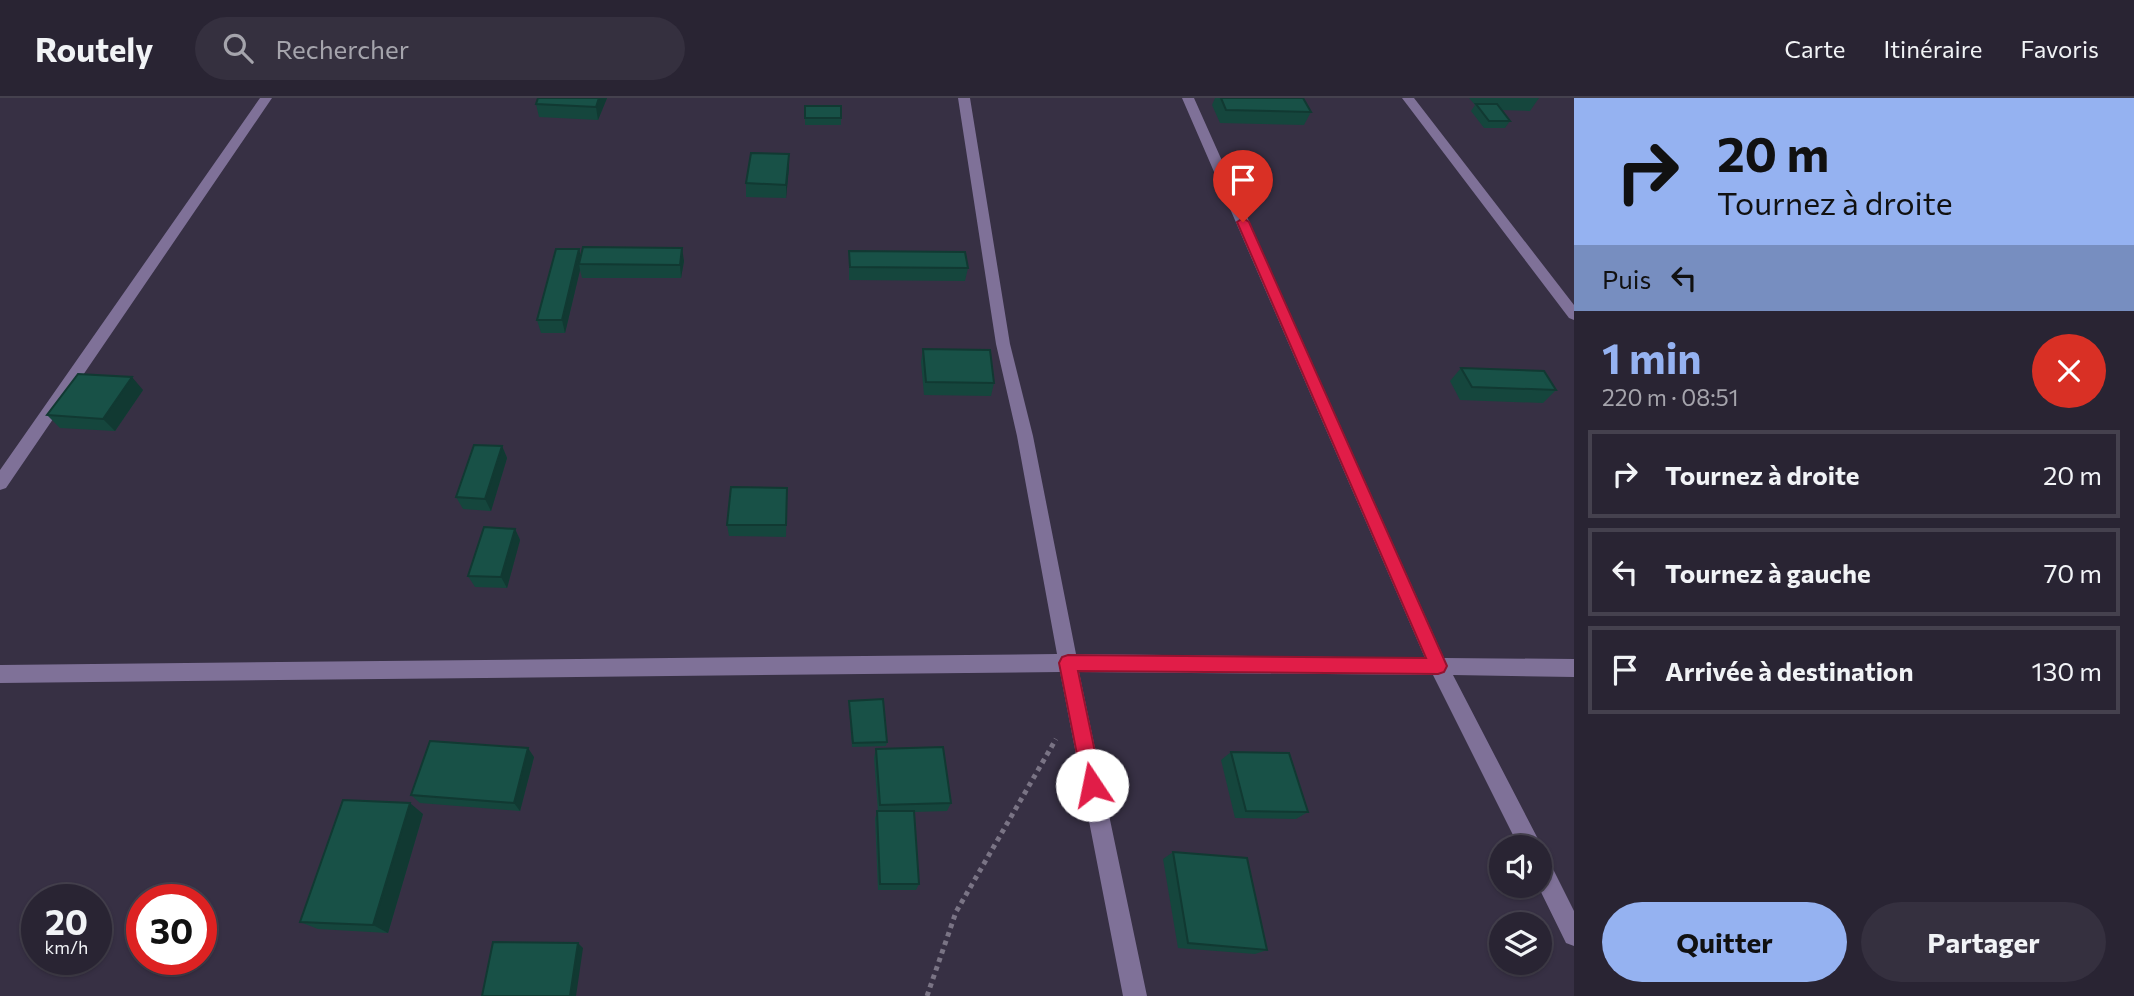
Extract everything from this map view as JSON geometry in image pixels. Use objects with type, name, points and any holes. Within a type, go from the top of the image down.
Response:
[{"type":"street","points":[[0,483],[266,98]]},
{"type":"street","points":[[964,98],[1003,344],[1025,436],[1135,996]]},
{"type":"street","points":[[1188,98],[1438,666],[1524,835]]},
{"type":"street","points":[[1408,98],[1574,315]]},
{"type":"street","points":[[0,674],[1068,663],[1574,668]]},
{"type":"street","points":[[1552,891],[1574,934]]},
{"type":"path","points":[[928,996],[956,912],[1076,705]]},
{"type":"building","points":[[538,98],[599,98],[596,107],[536,104]]},
{"type":"building","points":[[1221,98],[1303,98],[1311,112],[1226,110]]},
{"type":"building","points":[[1476,104],[1497,104],[1510,121],[1489,121]]},
{"type":"building","points":[[805,106],[841,106],[841,118],[805,118]]},
{"type":"building","points":[[751,153],[789,154],[786,185],[746,183]]},
{"type":"building","points":[[583,247],[682,248],[680,265],[579,264]]},
{"type":"building","points":[[556,249],[579,249],[562,320],[537,320]]},
{"type":"building","points":[[849,251],[965,252],[968,268],[850,267]]},
{"type":"building","points":[[923,349],[990,350],[994,383],[926,382]]},
{"type":"building","points":[[1461,368],[1544,371],[1556,390],[1472,387]]},
{"type":"building","points":[[78,374],[132,377],[103,419],[47,415]]},
{"type":"building","points":[[474,445],[502,446],[485,499],[456,497]]},
{"type":"building","points":[[731,487],[787,488],[786,525],[727,525]]},
{"type":"building","points":[[484,527],[515,529],[501,577],[468,576]]},
{"type":"building","points":[[883,699],[887,742],[853,743],[849,701]]},
{"type":"building","points":[[430,741],[528,748],[514,803],[411,795]]},
{"type":"building","points":[[943,747],[951,803],[880,805],[876,749]]},
{"type":"building","points":[[1231,752],[1289,753],[1308,812],[1246,811]]},
{"type":"building","points":[[343,800],[410,803],[373,925],[300,922]]},
{"type":"building","points":[[877,811],[914,811],[919,884],[880,884]]},
{"type":"building","points":[[1173,852],[1247,858],[1267,950],[1188,943]]},
{"type":"building","points":[[493,942],[578,943],[570,996],[482,996]]},
{"type":"route","points":[[1092,785],[1068,663],[1438,666],[1243,222]]}]
